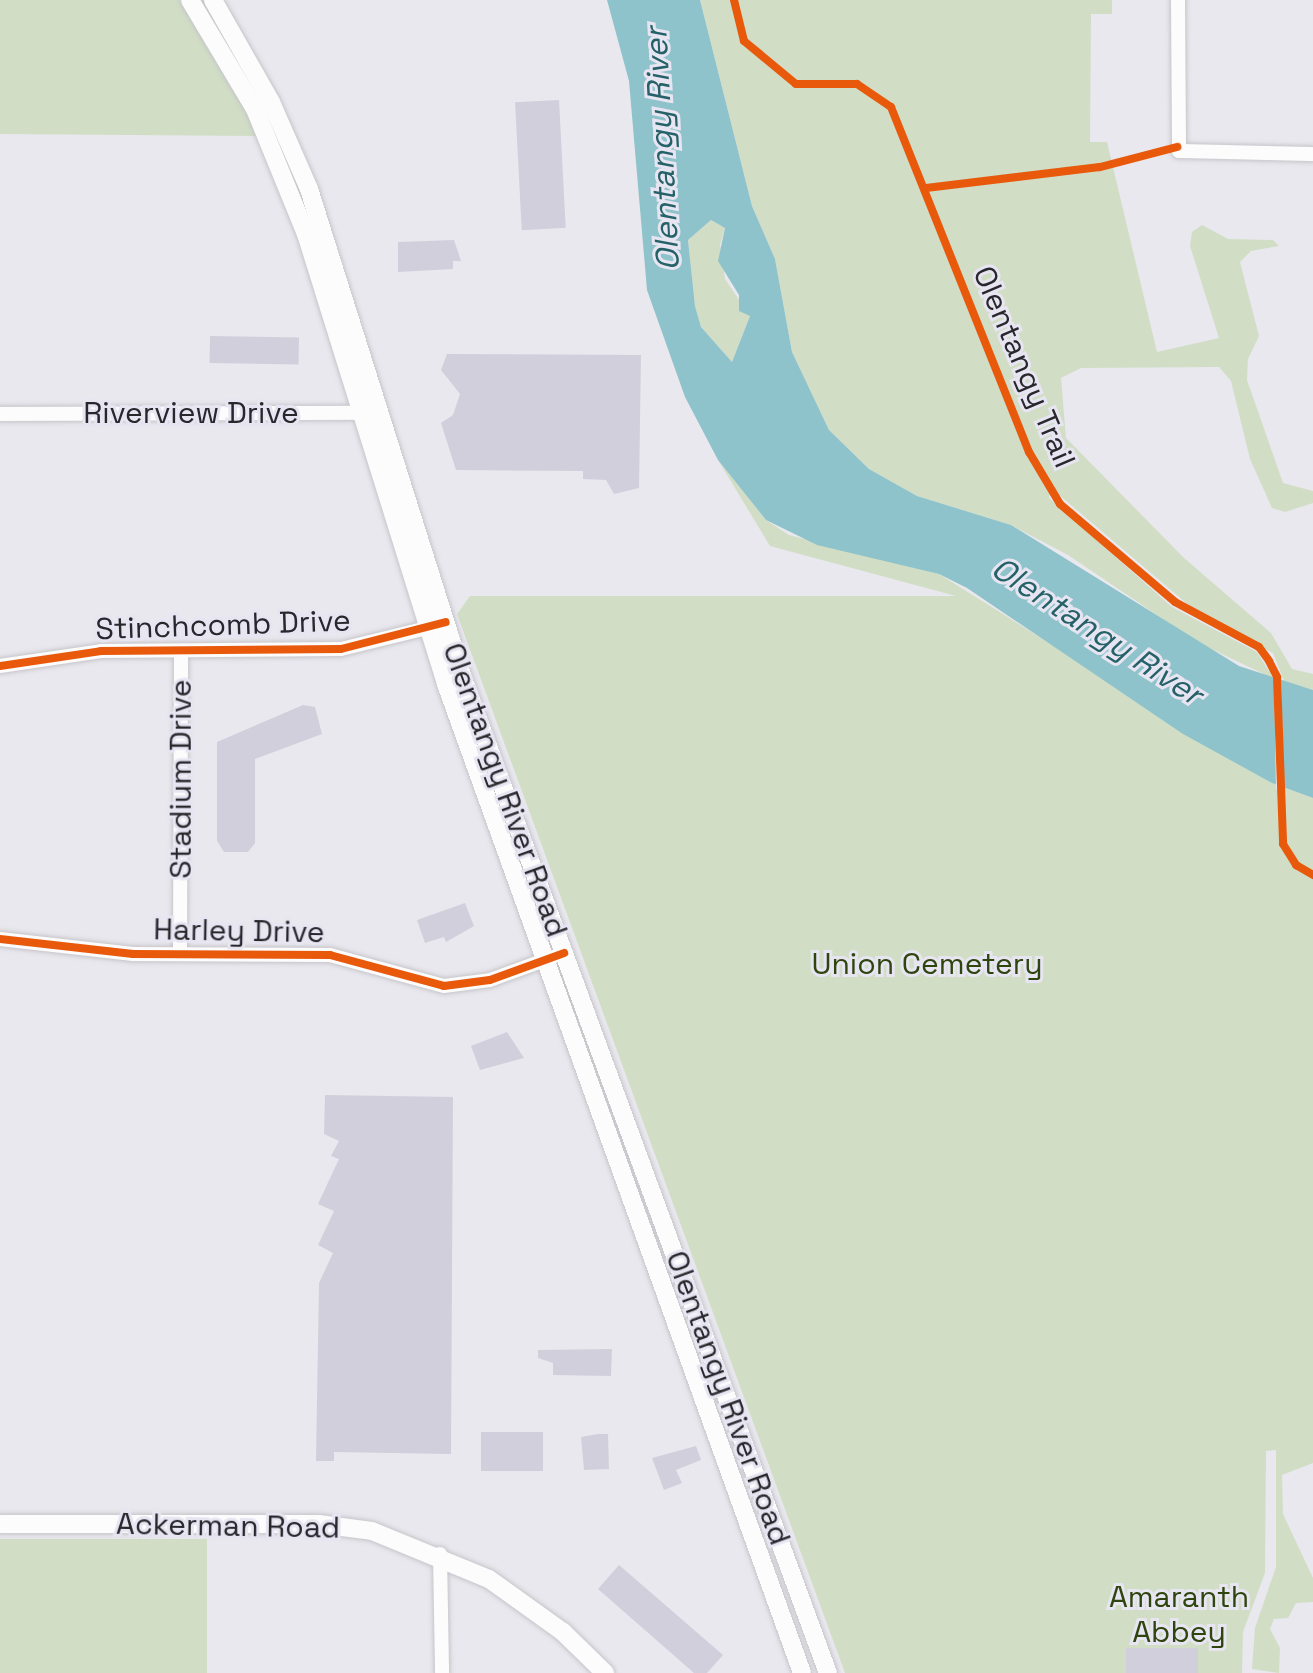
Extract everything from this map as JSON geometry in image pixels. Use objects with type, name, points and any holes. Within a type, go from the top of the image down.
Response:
[{"type":"main road","name":"Olentangy River Road","points":[[190,0],[232,64],[277,159],[371,413]]},
{"type":"main road","name":"Olentangy River Road","points":[[213,0],[271,102],[308,186],[371,413],[545,959],[802,1673]]},
{"type":"main road","name":"Olentangy River Road","points":[[437,625],[564,953],[828,1673]]},
{"type":"main road","name":"Ackerman Road","points":[[0,1524],[319,1524],[385,1534],[440,1554],[530,1605],[605,1673]]},
{"type":"street","points":[[1178,0],[1177,142],[1187,154],[1313,154]]},
{"type":"street","name":"Riverview Drive","points":[[0,414],[371,413]]},
{"type":"street","name":"Stinchcomb Drive","points":[[0,666],[101,651],[341,649],[437,625]]},
{"type":"street","name":"Stadium Drive","points":[[180,954],[181,652]]},
{"type":"street","name":"Harley Drive","points":[[0,939],[180,954],[330,955],[444,986],[490,980],[564,953]]},
{"type":"street","points":[[440,1554],[442,1673]]},
{"type":"green space","points":[[0,0],[184,0],[261,136],[0,134]]},
{"type":"green space","points":[[700,0],[1112,0],[1112,14],[1091,14],[1090,142],[1107,142],[1157,352],[1219,338],[1190,246],[1192,232],[1202,225],[1228,239],[1273,240],[1279,246],[1251,251],[1240,262],[1259,336],[1248,359],[1247,380],[1283,483],[1313,491],[1313,503],[1285,512],[1272,508],[1250,459],[1231,381],[1219,367],[1081,368],[1061,378],[1066,438],[1184,558],[1271,633],[1292,669],[1313,674],[1313,690],[1284,681],[1273,653],[1198,613],[1051,488],[1049,498],[1172,607],[1257,652],[1274,679],[1197,642],[1068,555],[1011,525],[917,496],[869,469],[829,430],[792,352],[775,259],[752,206]]},
{"type":"green space","points":[[711,220],[725,228],[720,245],[725,279],[750,316],[732,362],[701,327],[695,306],[688,240]]},
{"type":"green space","name":"Union Cemetery","points":[[718,460],[766,520],[789,535],[939,574],[1272,783],[1313,798],[1313,1463],[1282,1475],[1283,1514],[1313,1578],[1313,1602],[1296,1603],[1288,1618],[1274,1619],[1270,1629],[1280,1648],[1279,1673],[1252,1669],[1255,1628],[1276,1567],[1276,1450],[1266,1451],[1265,1573],[1243,1632],[1242,1673],[845,1673],[457,614],[470,596],[956,596],[770,546]]},
{"type":"green space","points":[[0,1539],[207,1539],[207,1673],[0,1673]]},
{"type":"water","name":"Olentangy River","points":[[607,0],[700,0],[752,206],[775,259],[792,352],[829,430],[869,469],[917,496],[1011,525],[1239,666],[1313,690],[1313,798],[1272,783],[1183,734],[967,588],[939,574],[817,545],[766,520],[718,460],[685,397],[647,290],[629,81]],"holes":[[[711,220],[725,228],[718,261],[739,295],[739,311],[750,316],[732,362],[701,327],[695,306],[688,240]]]},
{"type":"pier","points":[[1274,676],[1281,678],[1284,792],[1276,789]]},
{"type":"building","points":[[559,100],[566,228],[522,230],[515,102]]},
{"type":"building","points":[[454,240],[461,261],[453,261],[453,269],[398,272],[398,242]]},
{"type":"building","points":[[210,336],[299,338],[299,365],[210,363]]},
{"type":"building","points":[[447,354],[641,355],[639,488],[614,494],[606,480],[583,479],[583,471],[456,470],[441,423],[453,415],[460,394],[441,370]]},
{"type":"building","points":[[303,705],[315,707],[322,734],[255,759],[255,843],[248,852],[224,852],[217,841],[217,742]]},
{"type":"building","points":[[465,903],[474,926],[446,942],[444,937],[425,943],[417,920]]},
{"type":"building","points":[[507,1032],[524,1058],[480,1070],[471,1046]]},
{"type":"building","points":[[325,1095],[453,1097],[451,1454],[334,1452],[334,1461],[316,1461],[319,1283],[333,1253],[318,1245],[334,1211],[318,1204],[339,1159],[331,1156],[339,1141],[324,1134]]},
{"type":"building","points":[[612,1349],[611,1376],[553,1375],[553,1363],[538,1358],[538,1350]]},
{"type":"building","points":[[481,1432],[543,1432],[543,1471],[481,1471]]},
{"type":"building","points":[[608,1434],[609,1469],[584,1470],[581,1437]]},
{"type":"building","points":[[696,1446],[701,1460],[676,1470],[682,1483],[664,1490],[652,1458]]},
{"type":"building","points":[[619,1565],[723,1655],[707,1673],[694,1673],[598,1589]]},
{"type":"building","name":"Amaranth Abbey","points":[[1126,1648],[1198,1648],[1198,1673],[1126,1673]]},
{"type":"cycle path","name":"Olentangy Trail","points":[[734,0],[744,41],[796,84],[857,84],[891,107],[1029,452],[1060,504],[1175,602],[1259,647],[1269,661],[1277,677],[1283,844],[1296,865],[1313,875]]},
{"type":"cycle path","points":[[926,188],[1100,167],[1177,147]]},
{"type":"cycle path","points":[[0,666],[101,651],[341,649],[446,622]]},
{"type":"cycle path","points":[[0,939],[133,954],[330,955],[444,986],[490,980],[564,953]]}]
